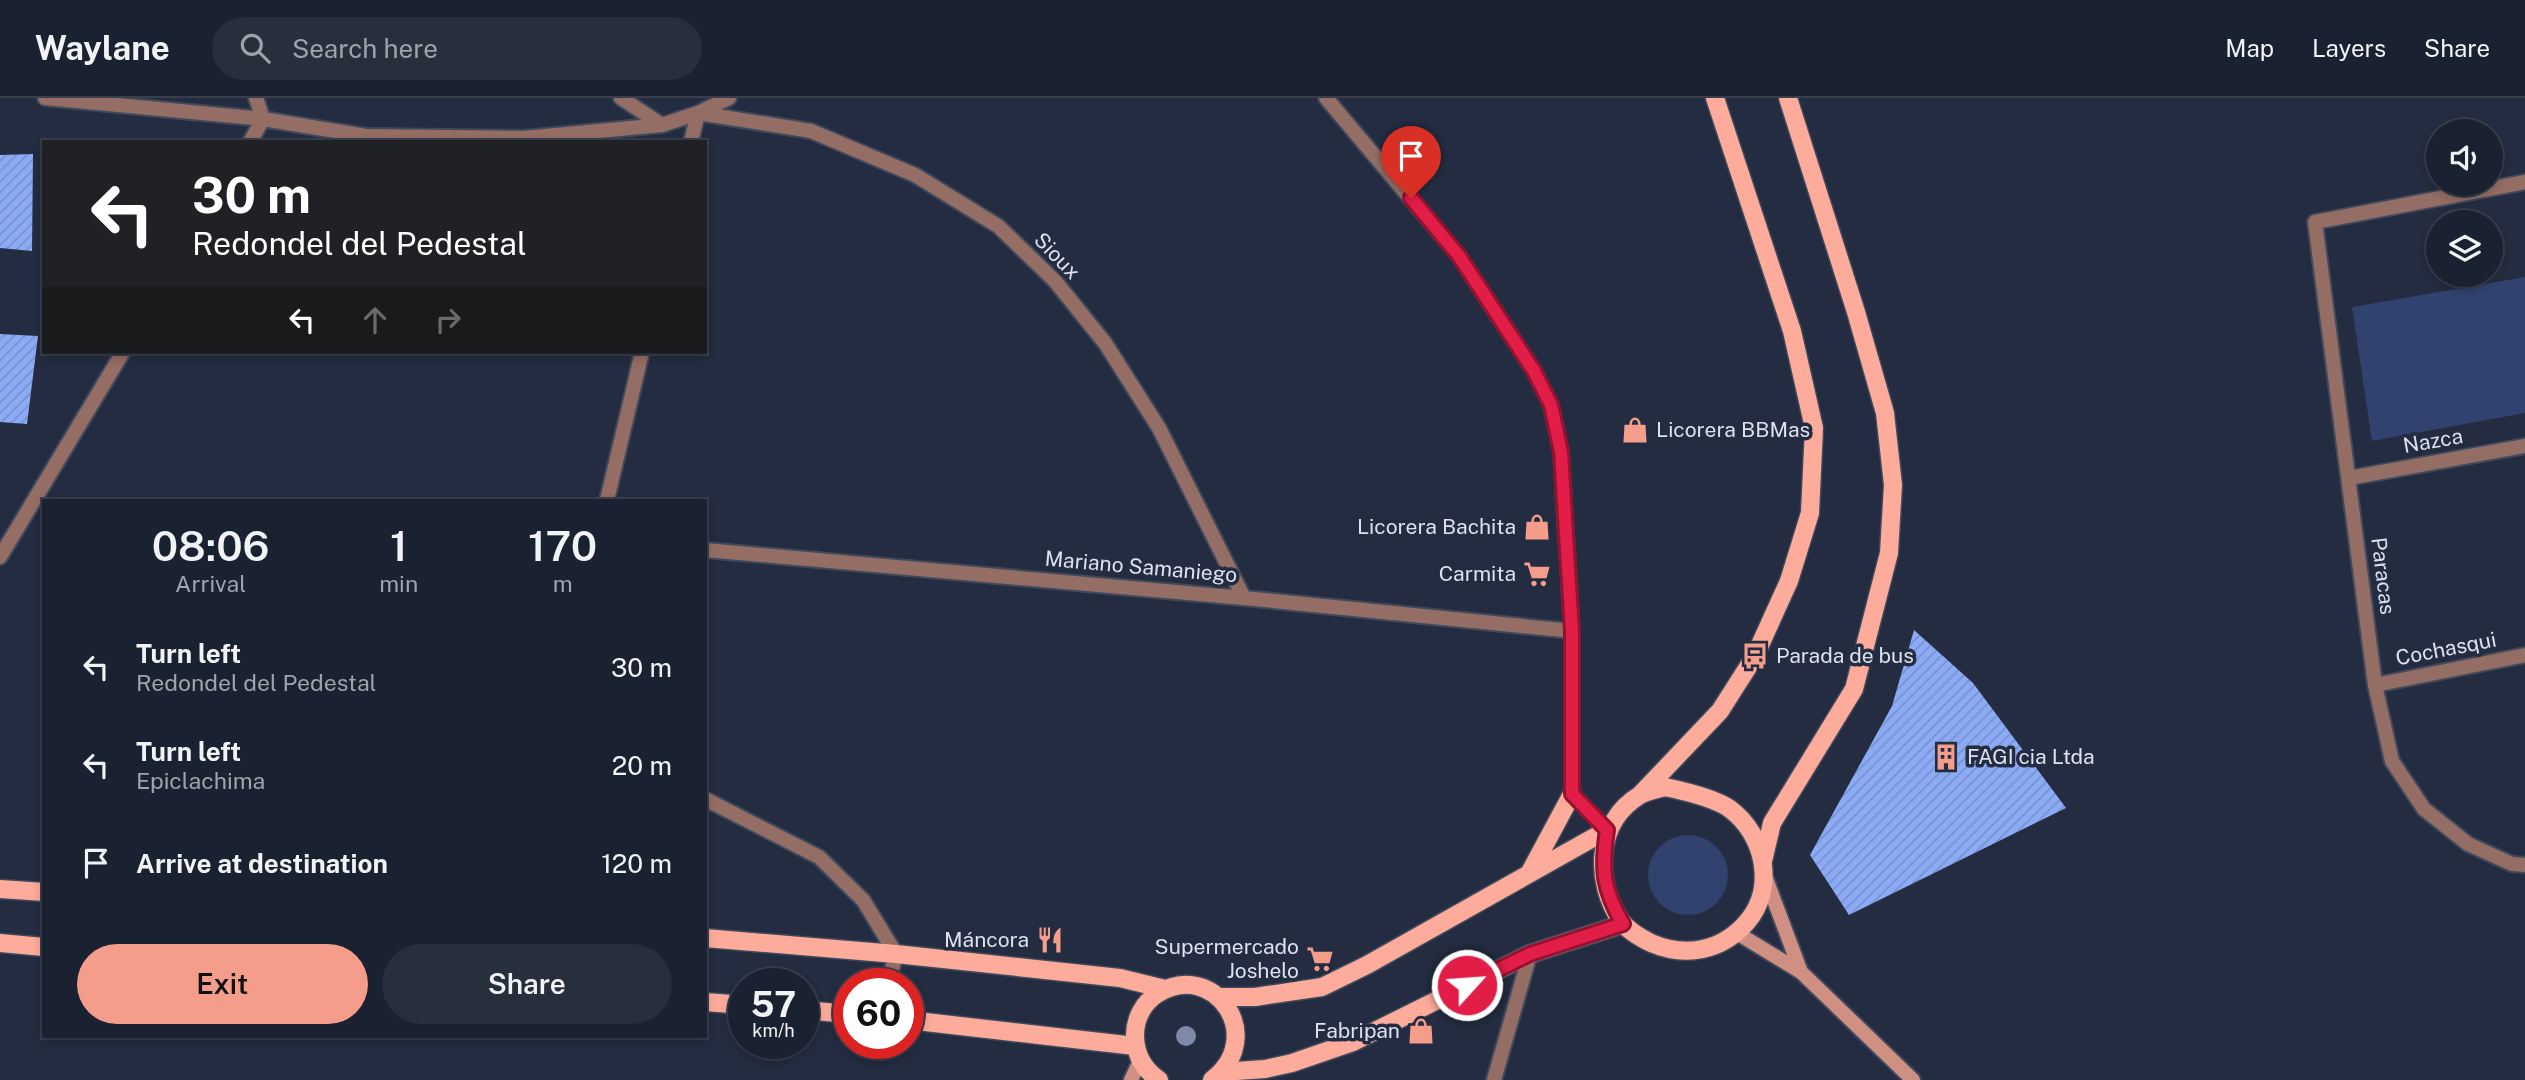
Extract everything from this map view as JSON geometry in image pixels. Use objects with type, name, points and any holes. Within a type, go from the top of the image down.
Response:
[{"type":"main road","points":[[1219,997],[1255,997],[1322,987],[1607,830],[1622,811],[1720,711],[1755,656],[1789,581],[1810,513],[1814,428],[1792,331],[1715,98]]},
{"type":"main road","points":[[1607,830],[1603,880],[1611,903],[1623,924],[1643,939],[1667,950],[1691,952],[1715,946],[1737,933],[1752,916],[1761,897],[1772,823],[1854,688],[1889,553],[1893,485],[1885,414],[1856,312],[1788,98]]},
{"type":"main road","points":[[1640,795],[1665,787],[1688,792],[1729,808],[1752,831],[1801,972]]},
{"type":"main road","points":[[1529,874],[1572,794]]},
{"type":"main road","points":[[0,889],[42,892]]},
{"type":"main road","points":[[1217,1076],[1278,1066],[1353,1042],[1530,954],[1623,924]]},
{"type":"main road","points":[[1737,933],[1801,972],[1913,1080]]},
{"type":"main road","points":[[707,938],[896,954],[1120,978],[1165,989]]},
{"type":"main road","points":[[0,943],[42,947]]},
{"type":"main road","points":[[1131,1080],[1137,1054],[1135,1029],[1140,1012],[1150,998],[1165,989],[1183,985],[1202,988],[1219,997],[1230,1010],[1236,1027],[1234,1051],[1217,1076]]},
{"type":"main road","points":[[707,1002],[728,1004]]},
{"type":"main road","points":[[924,1022],[1137,1054],[1150,1074],[1159,1080]]},
{"type":"street","points":[[45,98],[263,119],[366,136],[524,138],[662,125],[698,113],[729,98]]},
{"type":"street","points":[[251,140],[263,119],[256,98]]},
{"type":"street","points":[[621,98],[662,125]]},
{"type":"street","points":[[1326,98],[1459,256],[1534,371],[1551,405],[1561,452],[1572,631],[1572,794],[1607,830]]},
{"type":"street","points":[[691,140],[698,113]]},
{"type":"street","name":"Sioux","points":[[698,113],[811,131],[915,175],[998,226],[1055,281],[1105,343],[1159,428],[1244,598]]},
{"type":"street","name":"Paracas","points":[[2525,182],[2315,222],[2375,685],[2392,761],[2424,809],[2468,844],[2512,864],[2525,865]]},
{"type":"street","points":[[43,499],[123,354]]},
{"type":"street","points":[[607,499],[642,354]]},
{"type":"street","name":"Nazca","points":[[2349,478],[2525,446]]},
{"type":"street","points":[[0,558],[37,509]]},
{"type":"street","name":"Mariano Samaniego","points":[[707,550],[1244,598],[1572,631]]},
{"type":"street","name":"Cochasqui","points":[[2375,685],[2525,655]]},
{"type":"street","points":[[707,800],[819,857],[863,900],[896,954],[892,968]]},
{"type":"street","points":[[1494,1080],[1530,954]]},
{"type":"shaded area","points":[[2525,277],[2525,413],[2372,441],[2352,307],[2467,287],[2503,287],[2503,281]]},
{"type":"shaded area","points":[[1688,835],[1703,838],[1716,847],[1725,860],[1728,875],[1725,890],[1716,903],[1703,912],[1688,915],[1673,912],[1660,903],[1651,890],[1648,875],[1651,860],[1660,847],[1673,838]]},
{"type":"building","points":[[33,154],[32,251],[0,248],[0,155]]},
{"type":"building","points":[[0,334],[38,336],[27,424],[0,422]]},
{"type":"building","name":"FAGI cia Ltda","points":[[1914,630],[1973,683],[2066,808],[1849,915],[1810,855],[1892,706]]},
{"type":"place","name":"Licorera BBMas","points":[[1635,430]]},
{"type":"place","name":"Licorera Bachita","points":[[1537,527]]},
{"type":"place","name":"Carmita","points":[[1537,574]]},
{"type":"place","name":"Parada de bus","points":[[1755,656]]},
{"type":"place","name":"FAGI cia Ltda","points":[[1946,757]]},
{"type":"place","name":"Máncora","points":[[1050,940]]},
{"type":"place","name":"Supermercado Joshelo","points":[[1320,959]]},
{"type":"place","name":"Fabripan","points":[[1421,1031]]},
{"type":"route","points":[[1411,198],[1459,256],[1534,371],[1551,405],[1561,452],[1572,631],[1572,794],[1607,830],[1603,880],[1611,903],[1623,924],[1530,954],[1467,985]]}]
